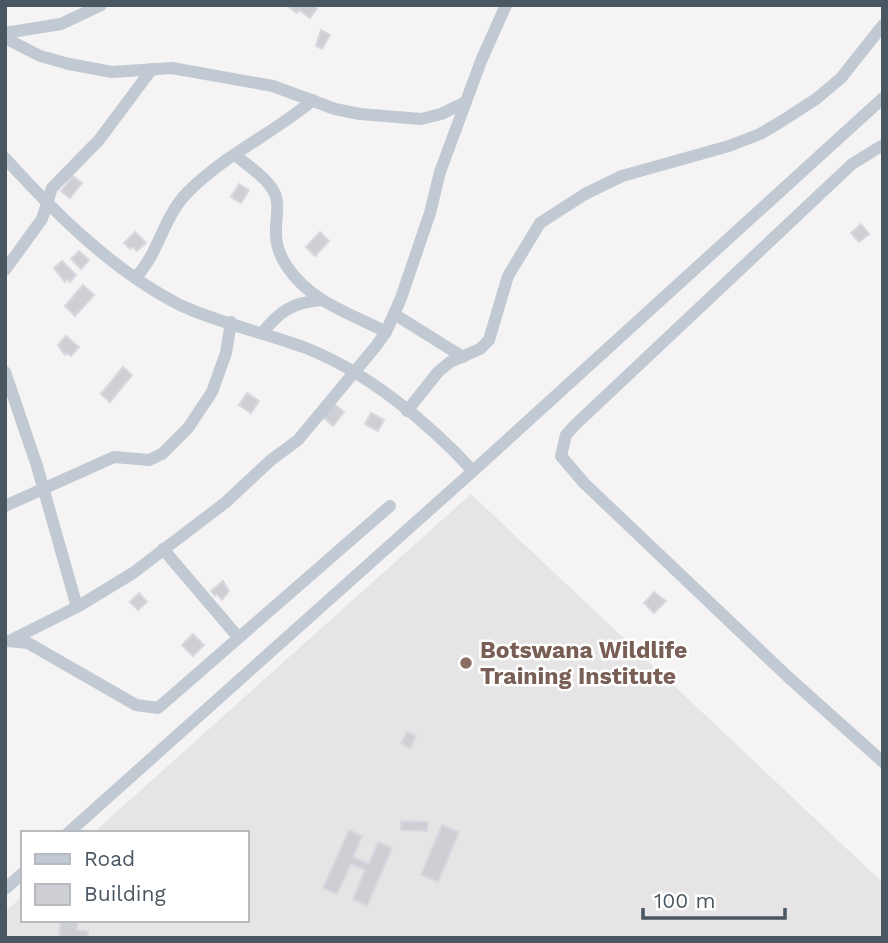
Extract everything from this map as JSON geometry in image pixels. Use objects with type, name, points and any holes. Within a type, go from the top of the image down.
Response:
[{"type":"street","points":[[5,33],[61,24],[101,5]]},
{"type":"street","points":[[7,640],[77,607],[133,573],[226,502],[271,460],[290,448],[355,373],[386,332],[394,314],[430,213],[440,172],[481,61],[506,5]]},
{"type":"street","points":[[407,411],[438,372],[450,362],[480,349],[489,340],[508,276],[540,223],[585,194],[622,176],[729,146],[760,134],[816,99],[841,78],[883,24]]},
{"type":"street","points":[[5,38],[40,55],[69,64],[112,72],[172,68],[273,86],[335,109],[360,114],[421,119],[441,114],[466,102]]},
{"type":"street","points":[[5,270],[42,219],[60,178],[99,140],[152,69]]},
{"type":"street","points":[[70,831],[473,471],[883,98]]},
{"type":"street","points":[[136,277],[146,267],[172,211],[205,176],[294,117],[313,100]]},
{"type":"street","points":[[883,145],[852,163],[575,425],[566,435],[561,456],[604,502],[787,676],[883,762]]},
{"type":"street","points":[[235,155],[273,188],[278,204],[276,234],[279,250],[287,267],[300,284],[321,300],[386,332]]},
{"type":"street","points":[[5,158],[86,238],[136,277],[181,305],[307,349],[355,373],[446,442],[473,471]]},
{"type":"street","points":[[262,333],[287,308],[300,302],[321,300]]},
{"type":"street","points":[[394,314],[464,357]]},
{"type":"street","points":[[5,506],[114,457],[149,460],[162,454],[188,428],[212,392],[226,353],[231,322]]},
{"type":"street","points":[[5,372],[37,466],[77,607]]},
{"type":"street","points":[[7,640],[28,643],[136,705],[158,708],[390,506]]},
{"type":"street","points":[[163,549],[238,637]]},
{"type":"street","points":[[5,889],[21,875]]},
{"type":"shaded area","name":"Botswana Wildlife Training Institute","points":[[471,494],[883,883],[883,938],[5,938],[5,912],[21,898],[21,922],[248,922],[248,831],[95,831]]},
{"type":"building","points":[[290,5],[314,5],[317,8],[310,18],[299,10],[297,13]]},
{"type":"building","points":[[321,30],[330,35],[322,49],[316,46]]},
{"type":"building","points":[[73,176],[82,183],[70,198],[61,191]]},
{"type":"building","points":[[239,184],[249,190],[241,203],[231,197]]},
{"type":"building","points":[[861,224],[869,234],[859,242],[851,233]]},
{"type":"building","points":[[135,232],[146,243],[137,251],[124,243]]},
{"type":"building","points":[[320,232],[329,241],[315,256],[306,247]]},
{"type":"building","points":[[79,251],[89,260],[81,269],[71,259]]},
{"type":"building","points":[[62,261],[76,275],[70,282],[67,279],[65,282],[54,268]]},
{"type":"building","points":[[83,285],[94,295],[75,316],[65,306]]},
{"type":"building","points":[[66,336],[79,347],[71,356],[67,353],[65,355],[58,345]]},
{"type":"building","points":[[123,367],[132,375],[110,402],[101,394]]},
{"type":"building","points":[[247,393],[259,401],[251,413],[239,405]]},
{"type":"building","points":[[334,404],[344,412],[333,426],[323,417]]},
{"type":"building","points":[[371,413],[384,420],[378,431],[365,424]]},
{"type":"building","points":[[223,581],[229,591],[222,600],[211,591]]},
{"type":"building","points":[[654,592],[666,601],[654,613],[644,603]]},
{"type":"building","points":[[139,593],[147,602],[138,610],[130,602]]},
{"type":"building","points":[[193,634],[204,645],[193,656],[182,645]]},
{"type":"building","points":[[407,732],[416,736],[410,748],[401,743]]},
{"type":"building","points":[[401,821],[428,822],[427,831],[401,830]]},
{"type":"building","points":[[442,825],[459,832],[438,882],[421,875]]},
{"type":"building","points":[[349,830],[362,836],[353,857],[369,864],[378,842],[392,848],[367,906],[353,899],[365,870],[351,864],[337,894],[323,888]]},
{"type":"building","points":[[61,922],[78,922],[77,930],[88,931],[88,938],[59,938]]},
{"type":"place","name":"Botswana Wildlife Training Institute","points":[[466,663]]}]
